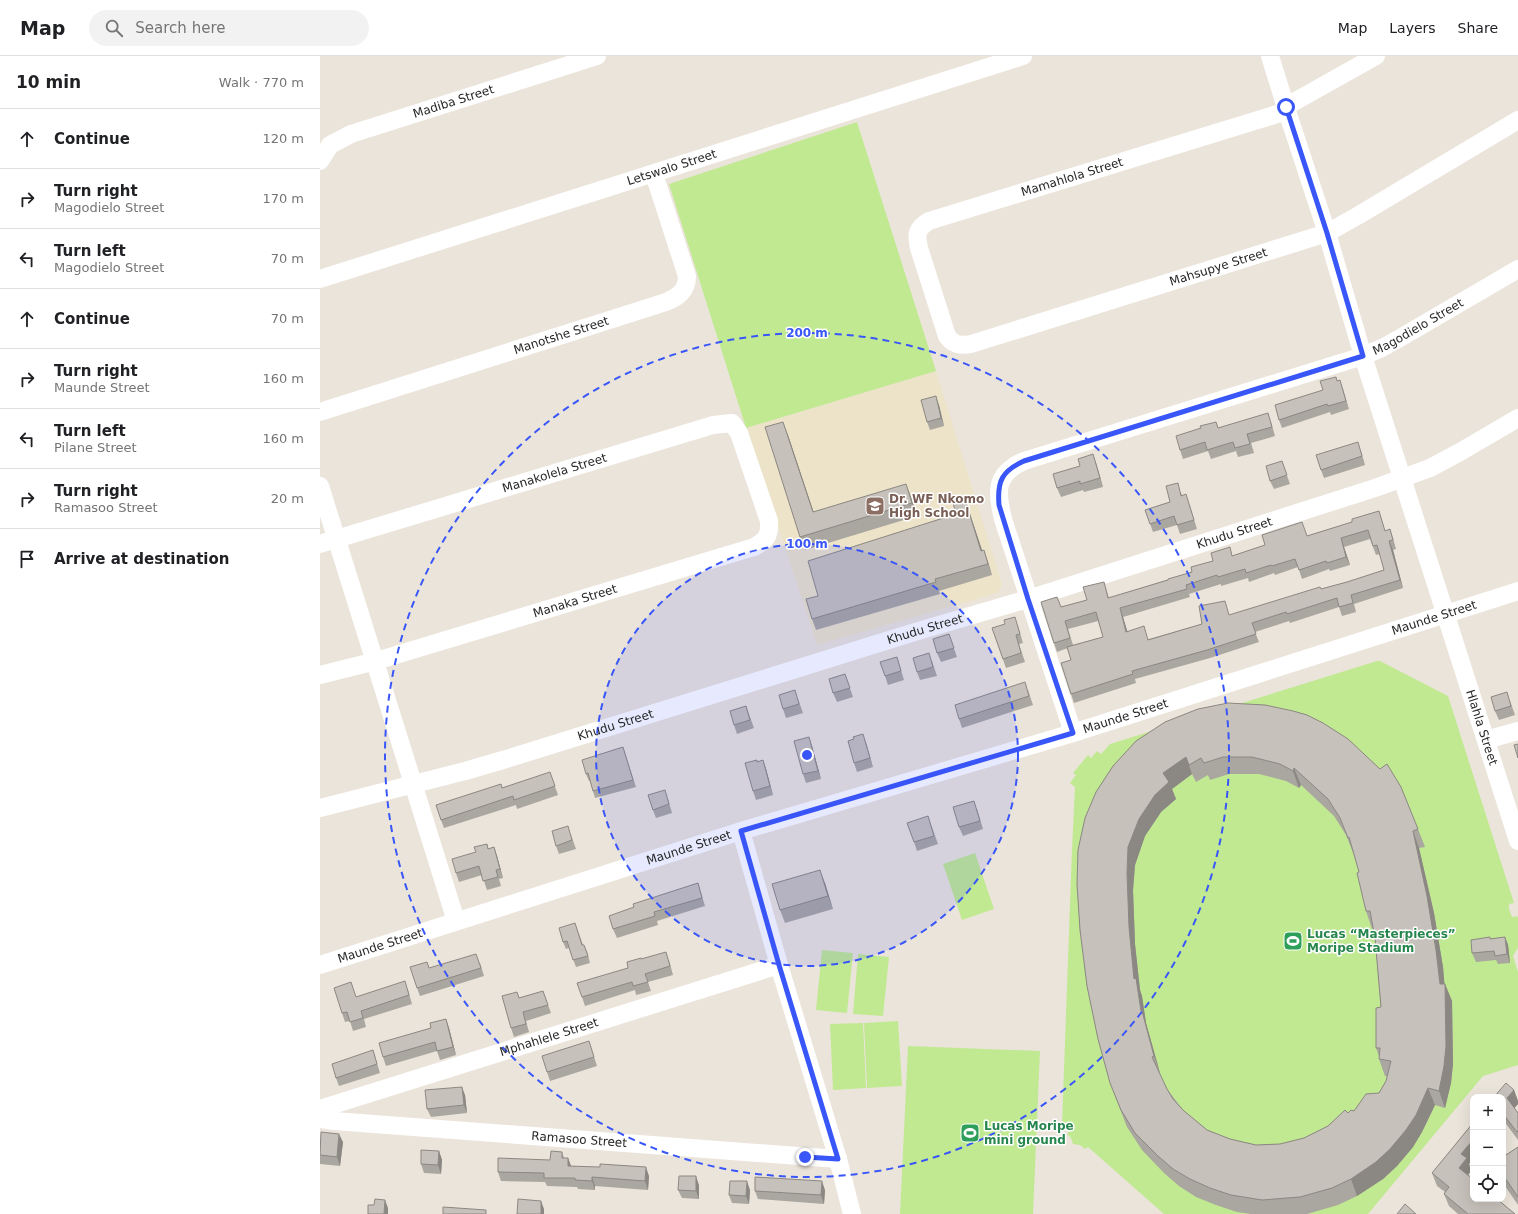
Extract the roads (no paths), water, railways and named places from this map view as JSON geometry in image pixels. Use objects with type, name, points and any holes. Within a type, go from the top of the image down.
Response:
[{"type":"street","name":"Madiba Street","points":[[320,161],[325,144],[351,134],[560,69],[597,56]]},
{"type":"street","name":"Letswalo Street","points":[[320,279],[1023,56]]},
{"type":"street","name":"Hlahla Street","points":[[1270,56],[1327,233],[1363,356],[1518,841]]},
{"type":"street","name":"Mamahlola Street","points":[[932,289],[918,248],[917,236],[918,230],[929,221],[1286,109],[1376,56]]},
{"type":"street","name":"Mahsupye Street","points":[[932,289],[950,341],[956,344],[971,344],[1327,233],[1359,216],[1518,120]]},
{"type":"street","name":"Manotshe Street","points":[[320,412],[666,302],[680,294],[685,289],[687,276],[654,174]]},
{"type":"street","name":"Magodielo Street","points":[[1073,733],[1028,599],[999,505],[998,494],[1000,482],[1005,473],[1013,466],[1024,461],[1363,356],[1400,338],[1518,269]]},
{"type":"street","name":"Khudu Street","points":[[320,808],[465,771],[911,633],[1028,599],[1402,478],[1442,462],[1518,418]]},
{"type":"street","name":"Manakolela Street","points":[[320,544],[720,424],[732,423],[736,427],[755,477]]},
{"type":"street","name":"Manaka Street","points":[[320,676],[376,661],[754,547],[766,539],[770,528],[768,515],[755,477]]},
{"type":"street","points":[[320,486],[376,661],[412,784],[456,921]]},
{"type":"street","name":"Maunde Street","points":[[320,965],[741,831],[1073,733],[1518,591]]},
{"type":"street","points":[[1486,740],[1518,731]]},
{"type":"street","points":[[741,831],[779,965],[838,1159],[852,1214]]},
{"type":"street","name":"Mphahlele Street","points":[[320,1109],[779,965]]},
{"type":"street","name":"Ramasoo Street","points":[[320,1118],[334,1121],[838,1159]]},
{"type":"place","name":"Dr. WF Nkomo High School","points":[[875,506]]},
{"type":"place","name":"Lucas “Masterpieces” Moripe Stadium","points":[[1293,941]]},
{"type":"place","name":"Lucas Moripe mini ground","points":[[970,1133]]}]
